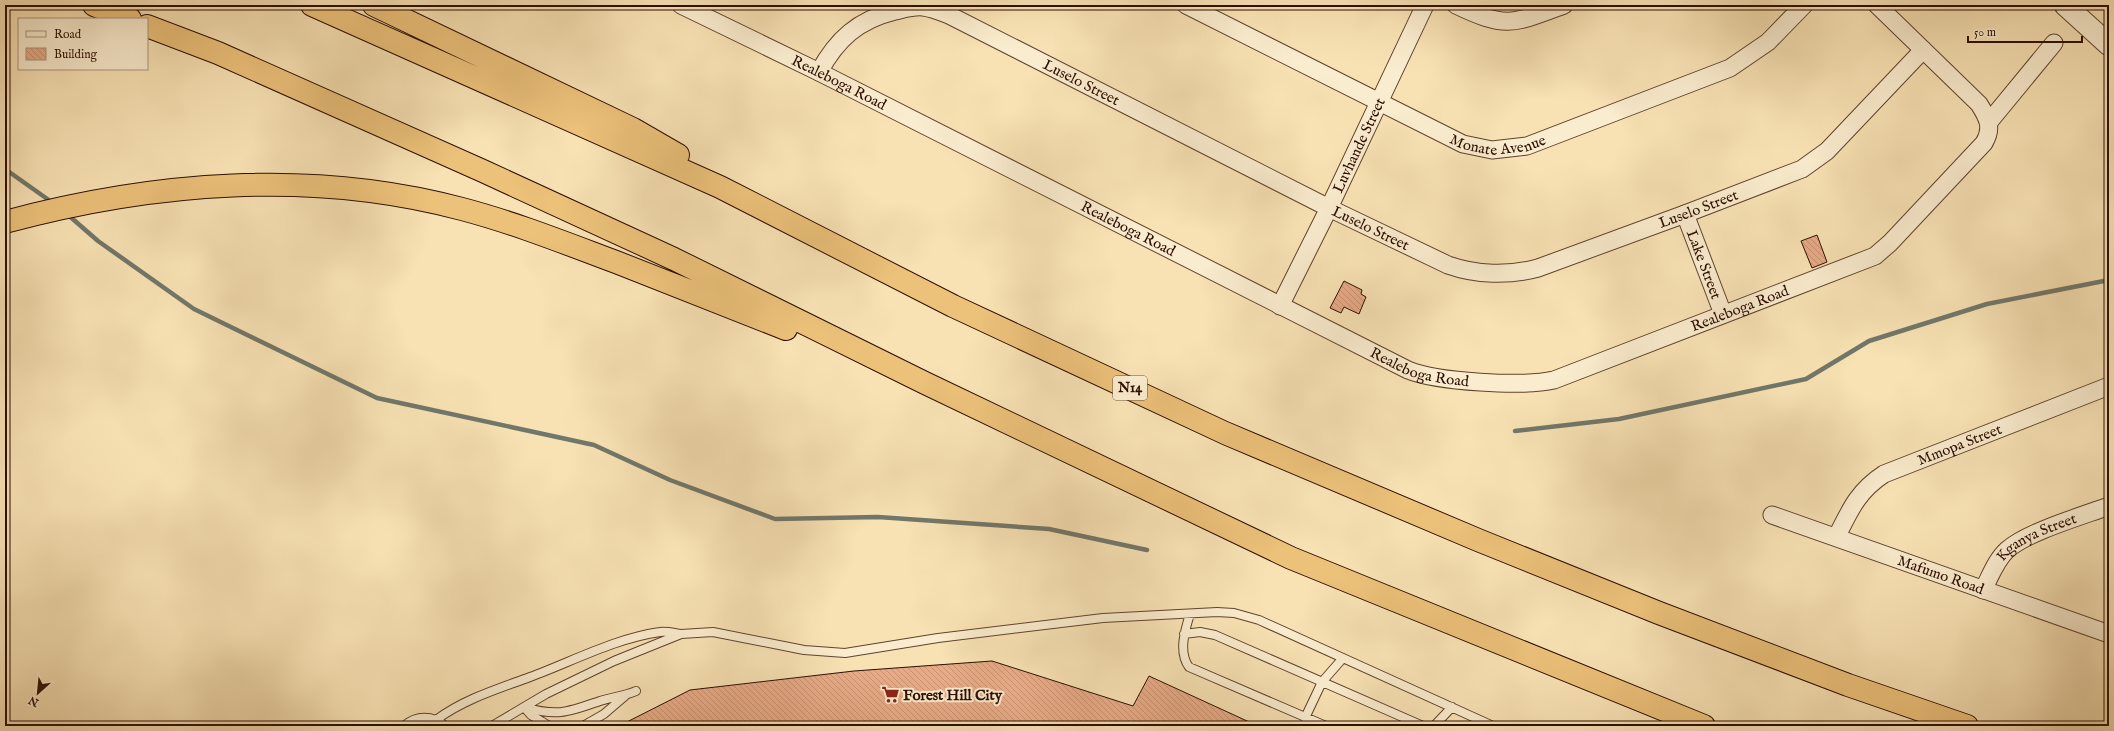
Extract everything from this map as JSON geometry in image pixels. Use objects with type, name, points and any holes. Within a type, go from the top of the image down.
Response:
[{"type":"highway","points":[[94,5],[127,18]]},
{"type":"highway","name":"N14","points":[[312,5],[720,187],[953,306],[1225,433],[1478,540],[1659,613],[1848,685],[1967,726]]},
{"type":"highway","points":[[374,5],[633,129],[674,152],[720,187]]},
{"type":"highway","points":[[148,26],[225,56],[483,170],[674,259],[924,383],[1291,558],[1704,726]]},
{"type":"highway","points":[[5,222],[50,210],[126,195],[198,187],[270,184],[398,196],[461,209],[526,228],[924,383]]},
{"type":"street","name":"Realeboga Road","points":[[681,5],[819,72],[1280,306],[1416,373],[1441,378],[1533,383],[1554,380],[1723,314],[1865,261],[1880,252],[1984,143],[1989,130],[1989,122]]},
{"type":"street","name":"Monate Avenue","points":[[1186,5],[1463,144],[1492,150],[1527,146],[1730,68],[1768,42],[1804,5]]},
{"type":"street","name":"Luvhande Street","points":[[1280,306],[1329,208],[1425,5]]},
{"type":"street","points":[[1456,5],[1482,17],[1501,22],[1526,19],[1564,5]]},
{"type":"street","points":[[1877,5],[1979,104],[1989,122]]},
{"type":"street","points":[[2065,5],[2109,45]]},
{"type":"street","name":"Luselo Street","points":[[819,72],[837,43],[861,24],[878,16],[908,8],[921,7],[934,10],[949,15],[1329,208],[1448,265],[1459,269],[1499,274],[1524,272],[1538,268],[1802,169],[1827,151],[1923,50]]},
{"type":"street","points":[[1989,122],[2054,43]]},
{"type":"street","name":"Lake Street","points":[[1685,214],[1723,314]]},
{"type":"street","name":"Mmopa Street","points":[[1837,536],[1860,494],[1870,483],[1884,474],[2109,386]]},
{"type":"street","name":"Kganya Street","points":[[1983,590],[2000,558],[2016,544],[2031,536],[2109,506]]},
{"type":"street","name":"Mafumo Road","points":[[1772,515],[1837,536],[1983,590],[2109,634]]},
{"type":"lane","points":[[436,720],[452,708],[499,687],[531,677],[634,637],[661,631],[682,634],[713,632],[804,650],[845,653],[938,638],[1103,618],[1217,612],[1248,616],[1493,726]]},
{"type":"lane","points":[[1190,614],[1184,634],[1185,658],[1192,669],[1326,726]]},
{"type":"lane","points":[[1184,634],[1200,632],[1215,635],[1423,726]]},
{"type":"lane","points":[[492,726],[546,694],[614,661],[682,634]]},
{"type":"lane","points":[[810,658],[826,652]]},
{"type":"lane","points":[[1305,718],[1322,682],[1343,658]]},
{"type":"lane","points":[[524,707],[542,712],[560,713],[578,710],[601,701],[636,691]]},
{"type":"lane","points":[[583,726],[604,714],[628,694]]},
{"type":"lane","points":[[524,707],[531,715],[549,726]]},
{"type":"lane","points":[[1434,726],[1452,707]]},
{"type":"lane","points":[[404,726],[421,718],[436,720],[445,726]]},
{"type":"building","points":[[1817,235],[1827,262],[1812,268],[1801,241]]},
{"type":"building","points":[[1344,281],[1362,290],[1361,294],[1366,297],[1359,314],[1344,307],[1341,313],[1330,308]]},
{"type":"building","name":"Forest Hill City","points":[[992,661],[1133,706],[1149,676],[1258,726],[619,726],[690,690],[854,671]]},
{"type":"waterway","points":[[5,169],[53,203]]},
{"type":"waterway","points":[[67,214],[98,241],[194,309],[377,398],[594,445],[670,480],[775,519],[878,517],[1049,529],[1147,550]]},
{"type":"waterway","points":[[1515,431],[1619,419],[1806,379],[1869,341],[1987,304],[2109,280]]},
{"type":"place","name":"Forest Hill City","points":[[890,695]]}]
